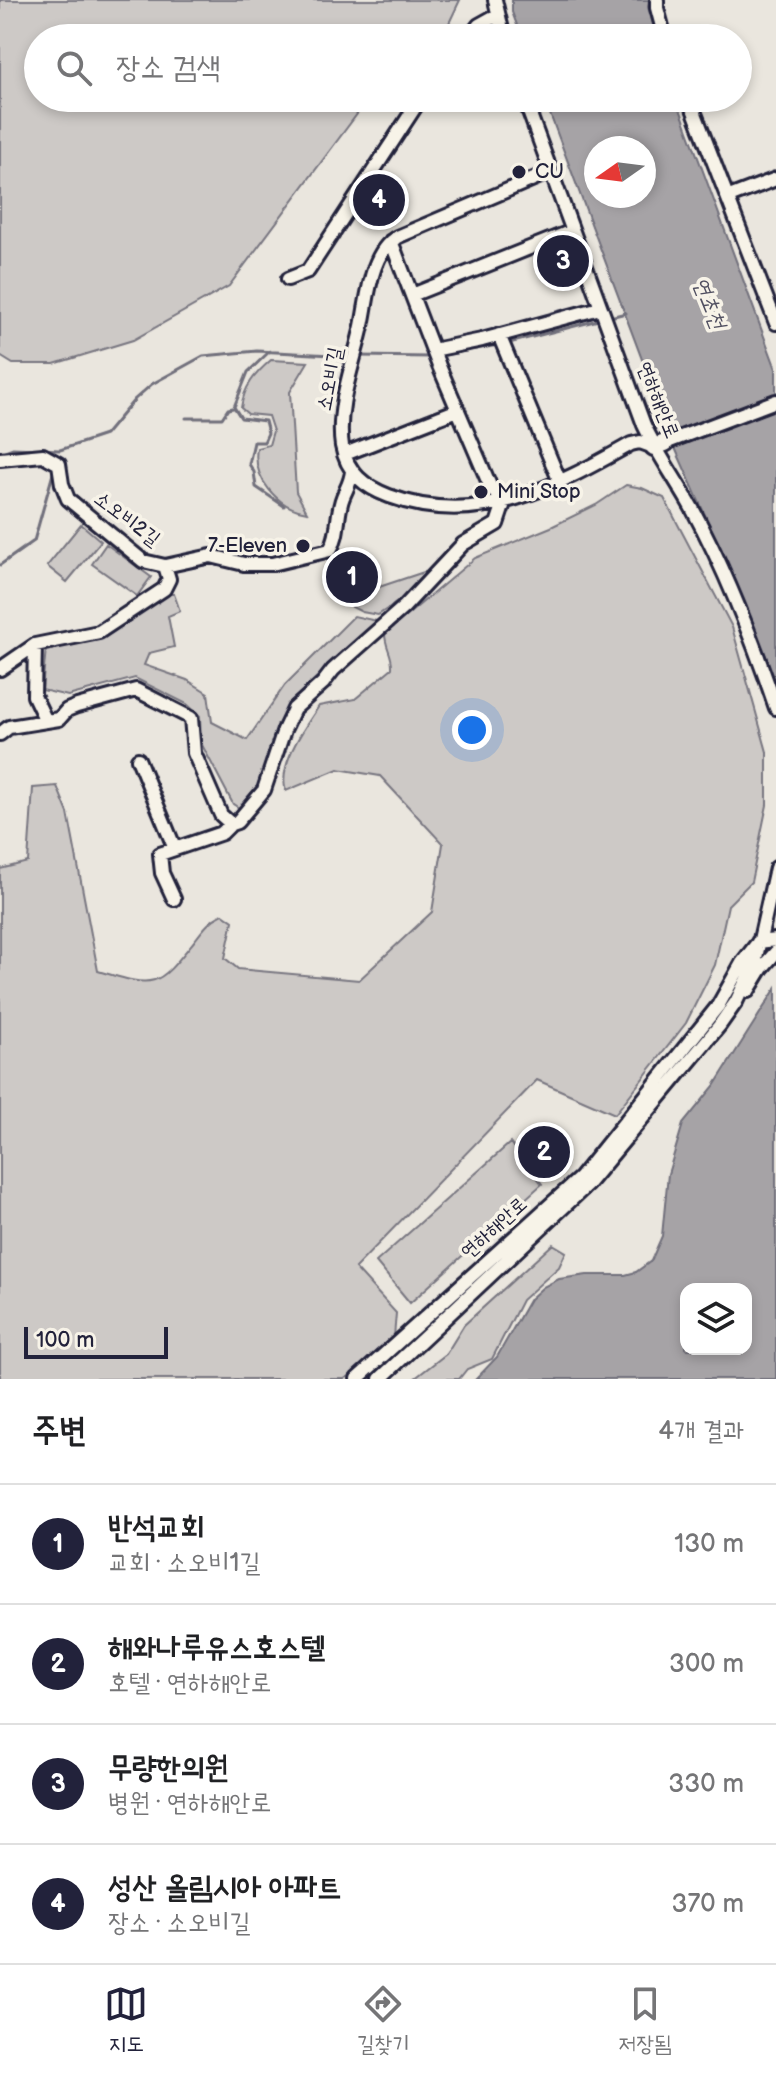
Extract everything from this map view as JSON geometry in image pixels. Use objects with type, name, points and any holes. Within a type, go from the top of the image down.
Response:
[{"type":"street","points":[[495,0],[500,24]]},
{"type":"street","points":[[657,0],[661,24]]},
{"type":"street","points":[[481,24],[497,15]]},
{"type":"street","points":[[288,279],[308,271],[412,112]]},
{"type":"street","name":"연하해안로","points":[[529,112],[607,326],[660,445],[729,583],[776,708]]},
{"type":"street","points":[[695,112],[776,323]]},
{"type":"street","points":[[504,503],[491,488],[439,366],[391,241],[550,172]]},
{"type":"street","points":[[729,197],[776,179]]},
{"type":"street","points":[[412,295],[572,231]]},
{"type":"street","name":"소오비길","points":[[352,471],[345,454],[341,422],[378,259],[391,241]]},
{"type":"street","points":[[433,350],[600,308]]},
{"type":"street","points":[[499,335],[560,482]]},
{"type":"street","points":[[352,471],[361,482],[376,491],[406,502],[442,509],[504,503],[560,482],[631,444],[660,445],[776,401]]},
{"type":"street","points":[[345,454],[458,410]]},
{"type":"street","name":"소오비2길","points":[[0,459],[43,455],[59,464],[68,499],[143,561],[165,566]]},
{"type":"street","points":[[0,669],[35,645],[99,632],[164,589],[169,579],[165,566],[211,556],[244,564],[272,564],[330,550],[336,541],[343,496],[350,484],[352,471]]},
{"type":"street","points":[[174,899],[162,873],[160,854],[222,833],[237,822],[264,790],[294,709],[404,607],[463,544],[497,524],[504,503]]},
{"type":"street","points":[[35,645],[34,696],[46,721]]},
{"type":"street","points":[[0,734],[9,727],[59,719],[67,710],[77,706],[136,690],[186,714],[192,723],[194,753],[221,815],[231,824]]},
{"type":"street","points":[[138,759],[175,849]]},
{"type":"street","name":"연하해안로","points":[[380,1379],[587,1185],[645,1118],[736,1002],[755,962],[776,868]]},
{"type":"street","points":[[758,942],[776,940]]},
{"type":"street","name":"연하해안로","points":[[357,1379],[580,1178],[718,1006],[742,963],[758,942]]},
{"type":"street","points":[[736,1002],[752,986],[776,952]]},
{"type":"shaded area","points":[[0,0],[460,0],[449,24],[24,24],[24,112],[359,112],[229,286],[133,340],[54,364],[13,364],[0,356]]},
{"type":"shaded area","points":[[271,360],[308,362],[290,392],[296,492],[307,512],[277,498],[263,480],[258,470],[257,448],[269,445],[273,431],[268,416],[248,414],[241,408],[251,381]]},
{"type":"shaded area","points":[[626,485],[664,498],[732,627],[767,752],[767,805],[751,882],[728,905],[715,965],[686,1023],[615,1114],[537,1080],[355,1268],[396,1313],[394,1337],[344,1379],[0,1379],[0,869],[28,862],[33,788],[57,786],[68,813],[98,971],[133,980],[155,980],[172,967],[214,919],[223,914],[233,921],[225,958],[238,969],[359,980],[432,912],[443,844],[380,776],[338,769],[286,791],[285,770],[294,747],[319,706],[355,699],[392,668],[385,634],[475,558],[551,527],[596,505]]},
{"type":"shaded area","points":[[81,524],[101,541],[67,582],[47,566]]},
{"type":"shaded area","points":[[106,544],[151,577],[137,596],[92,564]]},
{"type":"shaded area","points":[[424,572],[428,576],[378,615],[352,607],[355,595]]},
{"type":"shaded area","points":[[169,594],[174,594],[180,611],[168,616],[174,647],[149,653],[144,665],[187,680],[208,693],[212,722],[247,740],[285,685],[354,616],[377,621],[291,701],[277,728],[261,782],[239,808],[233,804],[201,743],[200,716],[187,704],[135,678],[68,696],[42,690],[46,648],[104,638]]},
{"type":"shaded area","points":[[510,1143],[542,1184],[410,1303],[376,1262]]},
{"type":"shaded area","points":[[553,1244],[566,1252],[559,1267],[522,1300],[492,1359],[467,1369],[459,1379],[414,1379],[446,1354],[464,1325]]},
{"type":"water","points":[[512,0],[649,0],[653,24],[517,24]]},
{"type":"water","name":"연초천","points":[[549,112],[681,112],[776,369],[776,694],[723,555],[676,450],[585,208],[656,208],[656,136],[584,136],[584,205]]},
{"type":"water","points":[[776,988],[776,1379],[476,1379],[497,1357],[530,1299],[543,1287],[559,1279],[625,1275],[636,1272],[651,1261],[662,1236],[668,1174],[683,1124],[714,1086]]},
{"type":"waterway","points":[[610,317],[626,313]]},
{"type":"waterway","points":[[505,344],[602,319]]},
{"type":"waterway","points":[[438,356],[498,345]]},
{"type":"waterway","points":[[0,453],[13,448],[60,450],[105,435],[152,384],[203,356],[257,351],[351,356]]},
{"type":"waterway","points":[[270,351],[248,372],[234,407],[241,418],[265,421],[268,433],[264,442],[254,442],[249,464],[254,472],[256,487],[284,506]]},
{"type":"waterway","points":[[358,356],[431,357]]},
{"type":"waterway","points":[[186,418],[222,418],[228,409],[233,408]]},
{"type":"waterway","points":[[0,565],[34,541],[54,470]]},
{"type":"place","name":"CU","points":[[519,172]]},
{"type":"place","name":"성산 올림시아 아파트","points":[[379,200]]},
{"type":"place","name":"무량한의원","points":[[563,261]]},
{"type":"place","name":"Mini Stop","points":[[481,492]]},
{"type":"place","name":"7-Eleven","points":[[303,546]]},
{"type":"place","name":"반석교회","points":[[352,577]]},
{"type":"place","name":"해와나루유스호스텔","points":[[544,1152]]}]
